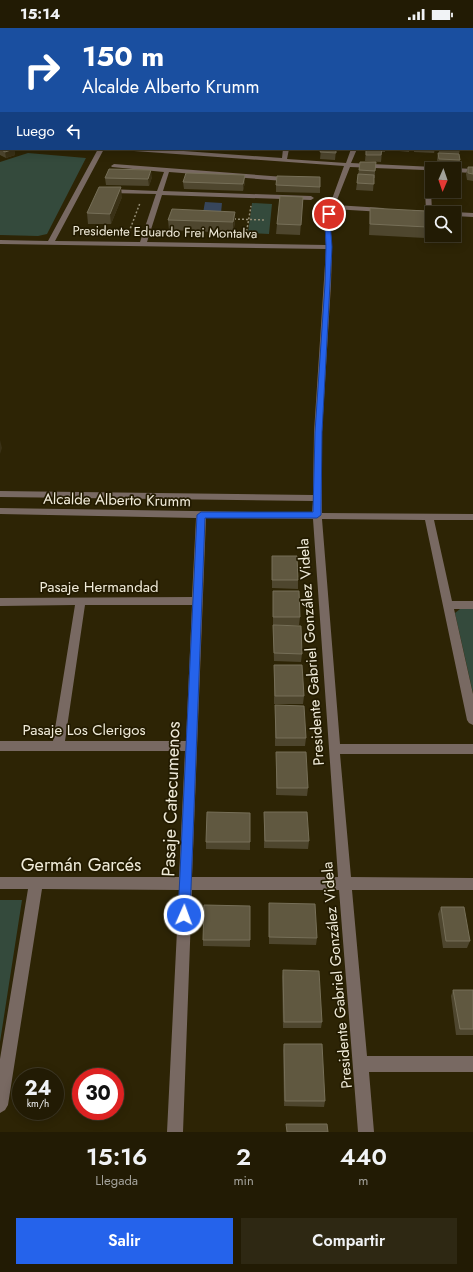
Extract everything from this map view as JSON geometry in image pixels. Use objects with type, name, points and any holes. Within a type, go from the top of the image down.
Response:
[{"type":"street","points":[[51,242],[100,150]]},
{"type":"street","points":[[166,150],[348,165],[425,169]]},
{"type":"street","points":[[225,156],[227,150]]},
{"type":"street","points":[[284,160],[286,150]]},
{"type":"street","name":"Presidente Gabriel González Videla","points":[[354,150],[331,207],[328,221],[329,247],[318,432],[317,515],[334,749],[366,1132]]},
{"type":"street","points":[[114,166],[284,179]]},
{"type":"street","points":[[143,244],[167,170]]},
{"type":"street","points":[[461,170],[473,171]]},
{"type":"street","points":[[108,190],[311,198]]},
{"type":"street","points":[[331,207],[392,211]]},
{"type":"street","points":[[407,212],[425,213]]},
{"type":"street","points":[[461,214],[473,215]]},
{"type":"street","name":"Presidente Eduardo Frei Montalva","points":[[0,242],[329,247]]},
{"type":"street","points":[[0,494],[318,498]]},
{"type":"street","name":"Alcalde Alberto Krumm","points":[[0,511],[201,515],[473,517]]},
{"type":"street","name":"Pasaje Catecumenos","points":[[175,1132],[201,515]]},
{"type":"street","points":[[429,517],[473,720]]},
{"type":"street","name":"Pasaje Hermandad","points":[[0,602],[198,601]]},
{"type":"street","points":[[58,746],[81,602]]},
{"type":"street","points":[[448,605],[473,605]]},
{"type":"street","name":"Pasaje Los Clerigos","points":[[0,746],[191,746]]},
{"type":"street","points":[[334,749],[473,749]]},
{"type":"street","name":"Germán Garcés","points":[[0,883],[473,884]]},
{"type":"street","points":[[0,1105],[36,883]]},
{"type":"street","points":[[360,1064],[473,1064]]},
{"type":"path","points":[[246,235],[254,196]]},
{"type":"path","points":[[234,219],[265,220]]},
{"type":"green space","points":[[28,153],[86,158],[47,234],[38,236],[0,235],[0,162]]},
{"type":"green space","points":[[252,203],[272,204],[269,234],[248,233]]},
{"type":"green space","points":[[460,609],[473,609],[473,693],[455,613]]},
{"type":"green space","points":[[0,900],[22,900],[0,1042]]},
{"type":"water","points":[[205,202],[222,203],[221,213],[203,213]]},
{"type":"building","points":[[321,150],[336,150],[336,153],[320,152]]},
{"type":"building","points":[[366,150],[382,150],[381,155],[366,155]]},
{"type":"building","points":[[438,153],[459,154],[460,160],[439,159]]},
{"type":"building","points":[[360,162],[376,162],[375,171],[359,170]]},
{"type":"building","points":[[468,167],[473,167],[473,174],[468,173]]},
{"type":"building","points":[[109,169],[151,170],[148,179],[105,178]]},
{"type":"building","points":[[186,173],[245,175],[243,184],[183,182]]},
{"type":"building","points":[[358,174],[374,175],[374,184],[357,183]]},
{"type":"building","points":[[277,176],[320,177],[320,187],[276,185]]},
{"type":"building","points":[[99,187],[121,187],[110,214],[87,213]]},
{"type":"building","points":[[280,196],[303,197],[301,225],[277,224]]},
{"type":"building","points":[[370,208],[425,211],[425,227],[370,224]]},
{"type":"building","points":[[172,209],[235,212],[233,222],[168,220]]},
{"type":"building","points":[[272,556],[297,556],[298,580],[272,580]]},
{"type":"building","points":[[273,591],[299,591],[300,617],[273,617]]},
{"type":"building","points":[[273,625],[301,626],[302,654],[274,653]]},
{"type":"building","points":[[274,665],[302,665],[304,696],[275,696]]},
{"type":"building","points":[[275,705],[304,706],[306,738],[276,738]]},
{"type":"building","points":[[276,752],[306,752],[308,788],[277,788]]},
{"type":"building","points":[[207,812],[250,813],[250,842],[206,842]]},
{"type":"building","points":[[264,812],[307,812],[309,841],[265,841]]},
{"type":"building","points":[[269,903],[315,904],[317,938],[269,937]]},
{"type":"building","points":[[204,905],[250,906],[250,940],[203,940]]},
{"type":"building","points":[[441,907],[464,907],[470,941],[446,941]]},
{"type":"building","points":[[283,970],[319,971],[322,1022],[284,1022]]},
{"type":"building","points":[[453,990],[473,990],[473,1029],[460,1029]]},
{"type":"building","points":[[284,1044],[322,1044],[325,1101],[285,1101]]},
{"type":"building","points":[[286,1124],[327,1124],[328,1132],[287,1132]]},
{"type":"route","points":[[184,915],[201,515],[317,515],[318,432],[328,284],[329,214]]}]
